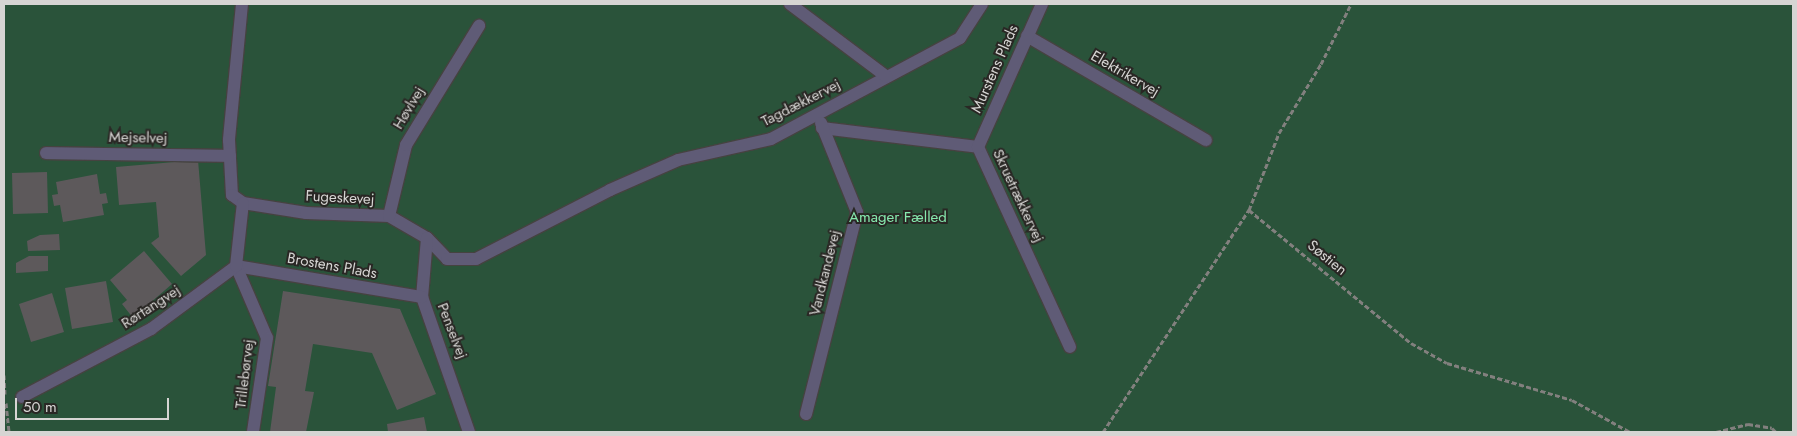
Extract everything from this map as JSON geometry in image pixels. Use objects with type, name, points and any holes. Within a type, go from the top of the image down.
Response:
[{"type":"street","points":[[236,266],[243,203],[232,195],[230,156],[242,4]]},
{"type":"street","points":[[790,4],[887,77]]},
{"type":"street","name":"Tagdækkervej","points":[[610,190],[678,160],[771,139],[960,38],[982,4]]},
{"type":"street","name":"Murstens Plads","points":[[978,147],[1042,4]]},
{"type":"street","name":"Høvlvej","points":[[389,216],[406,145],[479,26]]},
{"type":"street","name":"Elektrikervej","points":[[1028,36],[1206,140]]},
{"type":"street","name":"Vandkandevej","points":[[806,414],[857,212],[817,114]]},
{"type":"street","name":"Skruetrækkervej","points":[[822,128],[978,147],[1070,347]]},
{"type":"street","name":"Mejselvej","points":[[46,153],[230,156]]},
{"type":"street","name":"Fugeskevej","points":[[243,203],[306,213],[389,216],[427,238],[447,259],[476,259],[610,190]]},
{"type":"street","name":"Penselvej","points":[[427,238],[422,297],[470,432]]},
{"type":"street","name":"Brostens Plads","points":[[236,266],[422,297]]},
{"type":"street","name":"Rørtangvej","points":[[22,397],[151,329],[236,266]]},
{"type":"street","name":"Trillebørvej","points":[[236,266],[268,338],[253,432]]},
{"type":"path","points":[[1103,432],[1249,210],[1279,133],[1321,64],[1351,4]]},
{"type":"path","name":"Søstien","points":[[1249,210],[1411,343],[1447,363],[1572,400],[1630,432]]},
{"type":"path","points":[[1716,432],[1748,424],[1772,428],[1776,432]]},
{"type":"green space","name":"Amager Fælled","points":[[4,4],[1793,4],[1793,432],[4,432]]},
{"type":"building","points":[[198,160],[206,255],[181,276],[151,243],[159,237],[156,202],[119,205],[116,167]]},
{"type":"building","points":[[47,172],[48,213],[13,214],[12,173]]},
{"type":"building","points":[[97,174],[100,194],[106,193],[108,203],[102,204],[104,215],[63,222],[60,205],[54,206],[52,195],[58,194],[56,182]]},
{"type":"building","points":[[59,234],[60,250],[28,251],[27,241],[40,235]]},
{"type":"building","points":[[144,251],[172,284],[133,318],[122,304],[127,300],[110,280]]},
{"type":"building","points":[[29,256],[48,256],[48,271],[16,273],[16,263]]},
{"type":"building","points":[[106,281],[113,322],[72,329],[65,288]]},
{"type":"building","points":[[283,291],[400,309],[436,394],[397,410],[372,353],[313,344],[305,391],[314,392],[306,432],[270,432],[276,387],[268,386]]},
{"type":"building","points":[[52,293],[64,332],[31,342],[19,304]]},
{"type":"building","points":[[424,417],[427,432],[388,432],[387,424]]}]
